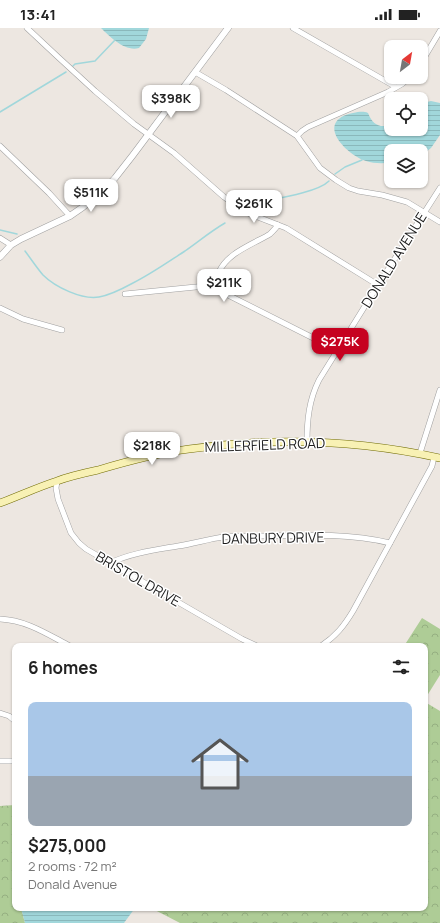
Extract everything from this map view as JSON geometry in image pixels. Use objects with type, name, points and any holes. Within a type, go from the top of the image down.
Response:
[{"type":"main road","name":"MILLERFIELD ROAD","points":[[0,503],[57,481],[134,459],[189,449],[241,443],[307,442],[349,444],[420,453],[437,457]]},
{"type":"street","points":[[28,28],[95,91],[134,124],[174,153],[228,200],[250,214],[278,225],[301,237],[378,285]]},
{"type":"street","points":[[0,257],[11,245],[30,234],[70,216],[105,189],[123,169],[228,28]]},
{"type":"street","points":[[293,28],[396,87]]},
{"type":"street","points":[[428,51],[440,31]]},
{"type":"street","points":[[195,72],[226,90],[297,136],[320,168],[349,188],[406,202],[440,222]]},
{"type":"street","points":[[297,136],[308,128],[388,92],[402,84]]},
{"type":"street","points":[[0,146],[49,193],[70,216]]},
{"type":"street","name":"DONALD AVENUE","points":[[307,442],[307,428],[311,399],[319,380],[440,188]]},
{"type":"street","points":[[278,225],[270,234],[239,251],[227,260],[220,269],[216,278],[216,285],[218,289],[224,293],[337,350]]},
{"type":"street","points":[[0,238],[11,245]]},
{"type":"street","points":[[125,294],[216,285]]},
{"type":"street","points":[[0,308],[23,319],[62,330]]},
{"type":"street","points":[[420,453],[440,390]]},
{"type":"street","points":[[325,643],[343,627],[353,611],[437,457]]},
{"type":"street","name":"BRISTOL DRIVE","points":[[57,481],[56,488],[58,499],[71,533],[86,549],[251,643]]},
{"type":"street","name":"DANBURY DRIVE","points":[[110,563],[120,558],[158,549],[223,537],[328,536],[361,538],[390,543]]},
{"type":"street","points":[[0,619],[21,622],[35,627],[64,643]]},
{"type":"street","points":[[0,713],[12,718]]},
{"type":"street","points":[[0,762],[12,761]]},
{"type":"green space","points":[[422,618],[440,629],[440,675],[428,694],[428,643],[406,643]]},
{"type":"green space","points":[[428,704],[440,711],[440,923],[180,923],[157,911],[428,911]]},
{"type":"green space","points":[[12,805],[12,911],[22,911],[25,923],[0,923],[0,806]]},
{"type":"water","points":[[101,28],[149,28],[146,39],[139,48],[134,49],[118,43]]},
{"type":"water","points":[[428,102],[440,103],[440,135],[428,150],[428,144],[384,144],[384,163],[369,162],[350,152],[342,145],[334,130],[336,123],[342,117],[353,113],[364,112],[368,113],[374,123],[380,126],[384,126],[384,136],[428,136]]},
{"type":"water","points":[[22,911],[133,911],[124,923],[25,923]]},
{"type":"waterway","points":[[73,66],[75,64],[95,61],[115,40]]},
{"type":"waterway","points":[[0,112],[66,72]]},
{"type":"waterway","points":[[335,174],[345,167],[362,160]]},
{"type":"waterway","points":[[255,203],[305,192],[315,189],[329,181]]},
{"type":"waterway","points":[[25,251],[43,275],[54,284],[77,295],[85,297],[99,297],[116,292],[146,276],[225,223]]},
{"type":"waterway","points":[[0,230],[17,234]]}]
